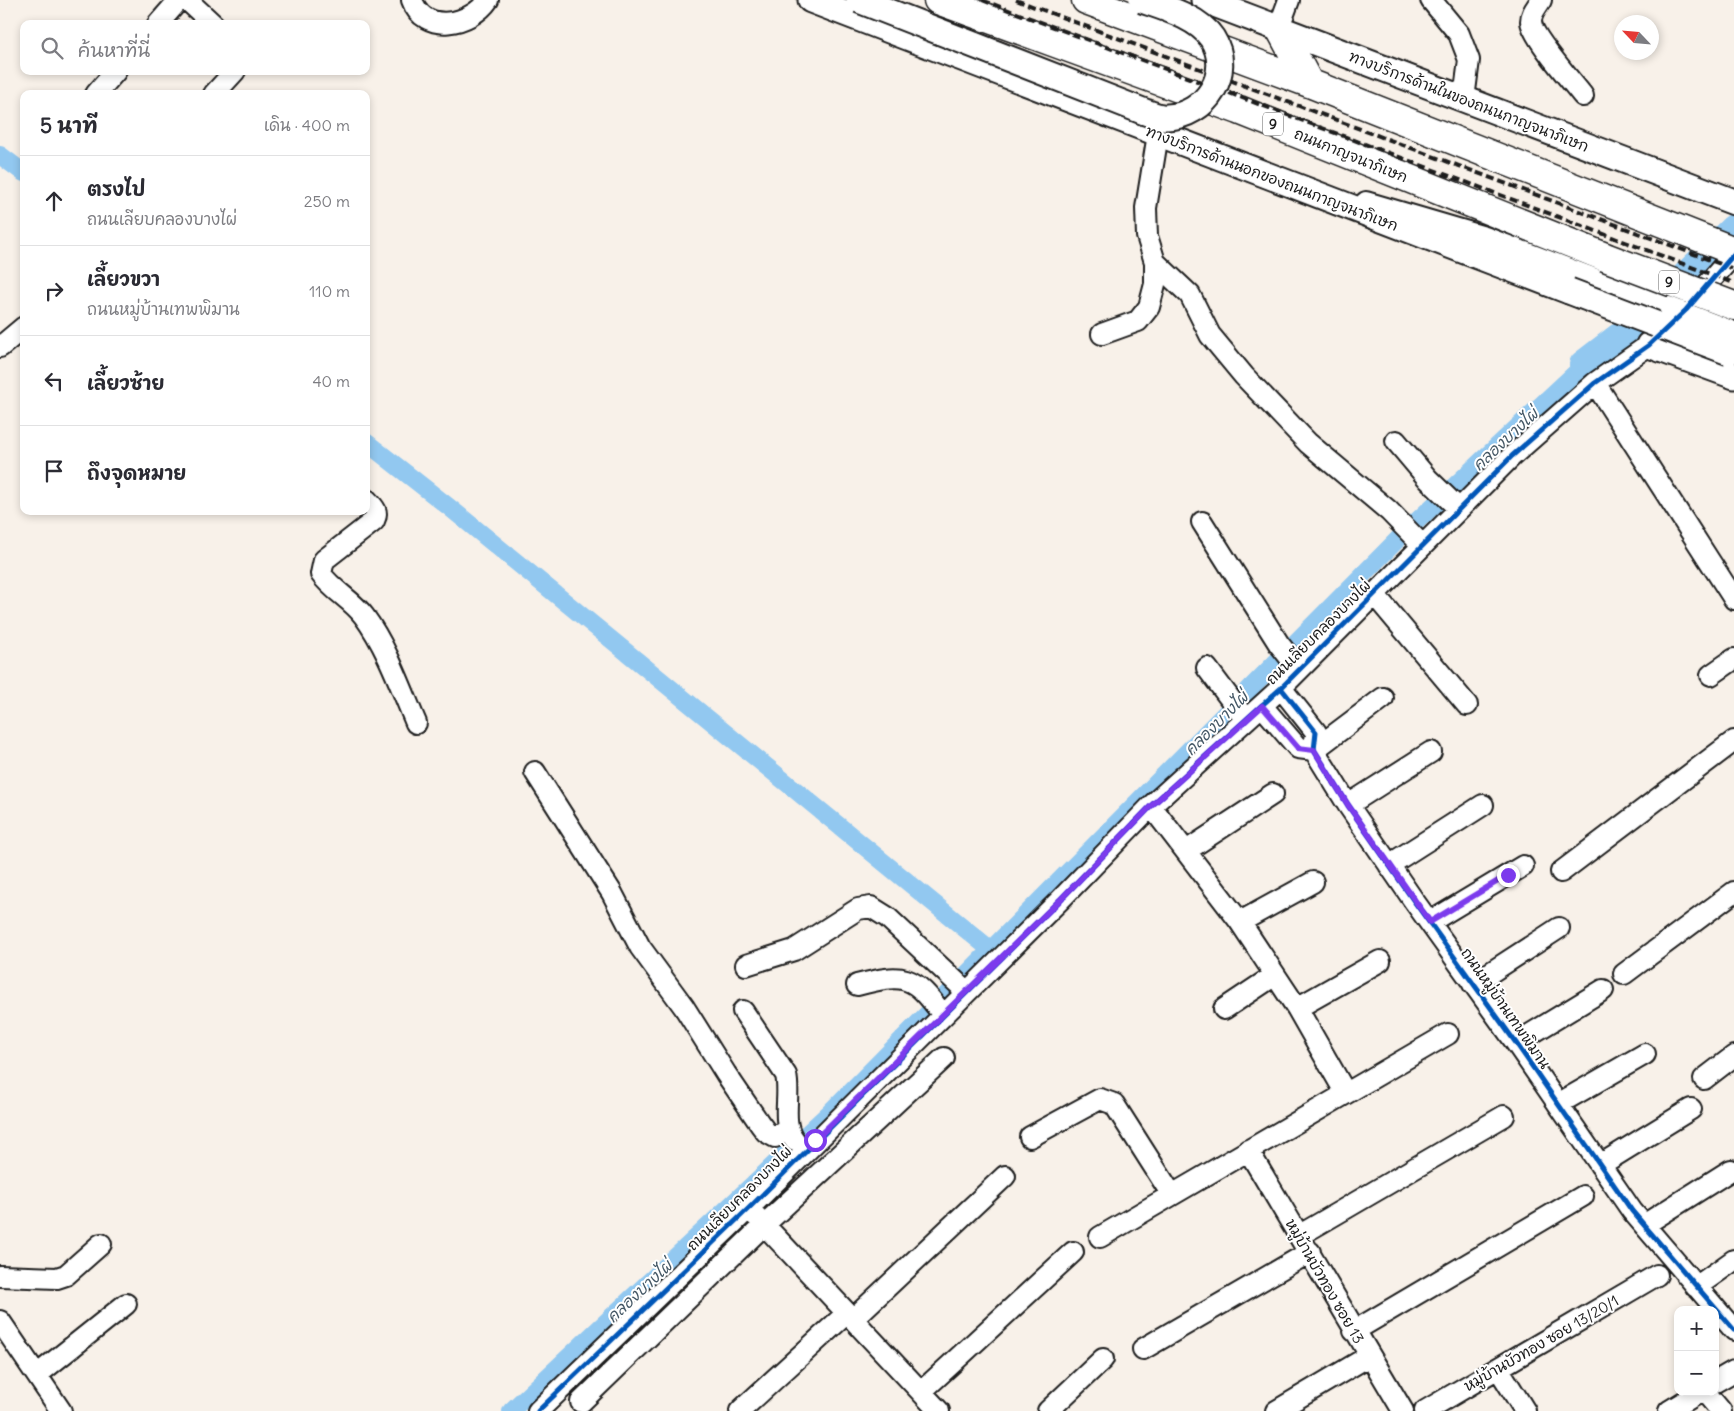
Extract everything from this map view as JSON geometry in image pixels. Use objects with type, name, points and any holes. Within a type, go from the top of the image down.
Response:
[{"type":"highway","name":"ถนนกาญจนาภิเษก","points":[[938,0],[1239,110],[1605,257],[1734,306]]},
{"type":"highway","points":[[1086,0],[1309,83],[1734,252]]},
{"type":"highway","points":[[1279,27],[1309,83]]},
{"type":"main road","name":"ทางบริการด้านนอกของถนนกาญจนาภิเษก","points":[[811,0],[1569,291],[1732,346]]},
{"type":"main road","points":[[859,0],[1145,112],[1166,118],[1188,113],[1202,105],[1213,91],[1220,65],[1218,54],[1211,37],[1194,22],[1142,0]]},
{"type":"main road","name":"ทางบริการด้านในของถนนกาญจนาภิเษก","points":[[1204,0],[1279,27],[1682,184],[1734,202]]},
{"type":"main road","points":[[1649,345],[1734,376]]},
{"type":"street","points":[[162,20],[179,0]]},
{"type":"street","points":[[187,0],[209,20]]},
{"type":"street","points":[[412,0],[422,18],[436,23],[471,16],[488,0]]},
{"type":"street","points":[[1279,27],[1289,0]]},
{"type":"street","points":[[1541,0],[1532,13],[1531,24],[1538,38],[1583,96]]},
{"type":"street","points":[[1440,3],[1459,34],[1469,60],[1464,99]]},
{"type":"street","points":[[99,90],[113,75]]},
{"type":"street","points":[[218,90],[231,75]]},
{"type":"street","points":[[1102,334],[1138,321],[1149,307],[1154,284],[1155,262],[1147,236],[1146,208],[1158,134]]},
{"type":"street","points":[[1238,164],[1485,237],[1732,346]]},
{"type":"street","name":"ถนนเลียบคลองบางไผ่","points":[[538,1411],[748,1208],[795,1140],[940,1011],[1244,717],[1262,706],[1281,688],[1297,666],[1374,594],[1419,541],[1455,506],[1595,383],[1649,345],[1686,310],[1734,252]]},
{"type":"street","points":[[1155,262],[1190,295],[1210,335],[1244,376],[1308,443],[1388,511],[1419,541]]},
{"type":"street","points":[[0,347],[20,330]]},
{"type":"street","points":[[1595,383],[1734,599]]},
{"type":"street","points":[[1396,442],[1428,479],[1455,506]]},
{"type":"street","points":[[370,503],[376,509],[377,514],[374,521],[324,560],[321,574],[324,579],[354,604],[366,618],[387,658],[416,723]]},
{"type":"street","points":[[1202,522],[1279,644],[1297,666]]},
{"type":"street","points":[[1374,594],[1467,705]]},
{"type":"street","points":[[1711,675],[1734,659]]},
{"type":"street","points":[[1207,668],[1244,717]]},
{"type":"street","name":"ถนนหมู่บ้านเทพพิมาน","points":[[1281,688],[1316,732],[1314,750],[1348,805],[1516,1043],[1600,1166],[1644,1225],[1734,1330]]},
{"type":"street","points":[[1262,706],[1298,748],[1314,750],[1383,698]]},
{"type":"street","points":[[1561,872],[1734,741]]},
{"type":"street","points":[[1348,805],[1431,752]]},
{"type":"street","points":[[535,772],[612,893],[640,947],[684,1007],[755,1117],[772,1136],[795,1140],[786,1074],[742,1011]]},
{"type":"street","points":[[1186,851],[1273,794]]},
{"type":"street","points":[[1390,865],[1483,805]]},
{"type":"street","points":[[1151,806],[1240,922],[1297,1008],[1345,1092]]},
{"type":"street","points":[[1430,922],[1523,866]]},
{"type":"street","points":[[1240,922],[1313,882]]},
{"type":"street","points":[[1624,974],[1734,892]]},
{"type":"street","points":[[746,965],[794,950],[865,907],[871,907],[887,917],[963,988]]},
{"type":"street","points":[[1473,984],[1559,928]]},
{"type":"street","points":[[1297,1008],[1380,961]]},
{"type":"street","points":[[1224,1009],[1275,974]]},
{"type":"street","points":[[857,985],[888,977],[901,978],[918,987],[940,1011]]},
{"type":"street","points":[[1516,1043],[1603,990]]},
{"type":"street","points":[[1100,1237],[1345,1092],[1448,1034]]},
{"type":"street","points":[[1558,1104],[1645,1054]]},
{"type":"street","points":[[1704,1079],[1734,1056]]},
{"type":"street","points":[[565,1384],[586,1406],[764,1225],[944,1058]]},
{"type":"street","points":[[1030,1137],[1100,1099],[1107,1100],[1114,1104],[1127,1122],[1172,1195]]},
{"type":"street","points":[[1600,1166],[1691,1109]]},
{"type":"street","points":[[1143,1349],[1504,1116]]},
{"type":"street","name":"หมู่บ้านบัวทอง ซอย 13","points":[[1248,1150],[1403,1411]]},
{"type":"street","points":[[1644,1225],[1731,1170]]},
{"type":"street","points":[[740,1411],[850,1316],[1005,1176]]},
{"type":"street","points":[[1354,1331],[1583,1196]]},
{"type":"street","points":[[748,1208],[850,1316],[926,1403],[1073,1252]]},
{"type":"street","points":[[0,1276],[57,1278],[66,1275],[101,1244]]},
{"type":"street","points":[[1696,1287],[1734,1260]]},
{"type":"street","name":"หมู่บ้านบัวทอง ซอย 13/20/1","points":[[1425,1411],[1657,1275]]},
{"type":"street","points":[[37,1375],[126,1304]]},
{"type":"street","points":[[0,1322],[61,1411]]},
{"type":"street","points":[[1276,1411],[1369,1356]]},
{"type":"street","points":[[1048,1411],[1103,1359]]},
{"type":"street","points":[[1498,1368],[1525,1411]]},
{"type":"street","points":[[1719,1379],[1734,1370]]},
{"type":"street","points":[[1669,1411],[1693,1396]]},
{"type":"street","points":[[1708,1396],[1721,1411]]},
{"type":"waterway","points":[[0,155],[20,170]]},
{"type":"waterway","name":"คลองบางไผ่","points":[[1584,365],[1640,322],[1734,229]]},
{"type":"waterway","name":"คลองบางไผ่","points":[[511,1411],[828,1114],[1403,534],[1584,365]]},
{"type":"waterway","points":[[370,445],[449,507],[991,950]]},
{"type":"railway","points":[[982,0],[1734,283]]},
{"type":"railway","points":[[1016,0],[1734,269]]},
{"type":"cycle path","points":[[538,1411],[749,1208],[1060,900],[1151,806],[1281,688],[1512,456],[1595,383],[1649,345],[1686,310],[1734,254]]},
{"type":"cycle path","points":[[1281,688],[1316,732],[1314,750],[1348,805],[1632,1211],[1734,1330]]},
{"type":"route","points":[[815,1140],[1060,900],[1151,806],[1262,706],[1298,748],[1314,750],[1348,805],[1430,922],[1508,875]]}]
